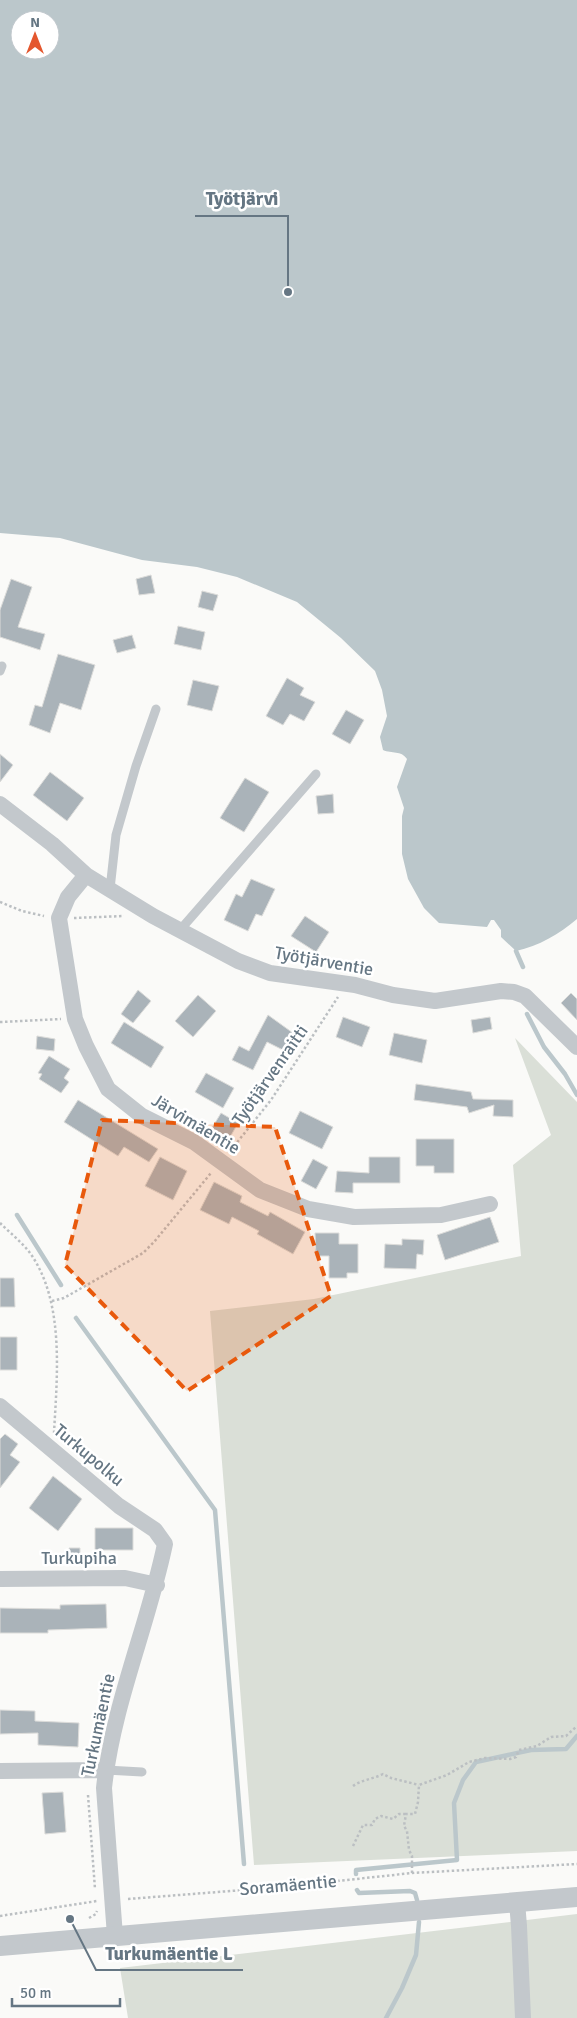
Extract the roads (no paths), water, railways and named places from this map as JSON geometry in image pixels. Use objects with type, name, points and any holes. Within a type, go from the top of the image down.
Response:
[{"type":"street","name":"Työtjärventie","points":[[0,804],[52,844],[86,875],[180,930],[238,961],[270,973],[355,985],[393,996],[435,1001],[502,991],[514,992],[525,996],[577,1046]]},
{"type":"street","name":"Järvimäentie","points":[[86,875],[68,897],[60,918],[75,1019],[86,1046],[108,1089],[142,1116],[194,1142],[260,1190],[308,1209],[354,1217],[441,1215],[490,1204]]},
{"type":"street","name":"Turkupolku","points":[[0,1406],[119,1506],[155,1530]]},
{"type":"street","name":"Turkumäentie","points":[[116,1936],[103,1900],[104,1788],[120,1703],[157,1585],[165,1544],[155,1530]]},
{"type":"street","name":"Turkupiha","points":[[0,1579],[125,1578],[157,1585]]},
{"type":"street","points":[[0,1771],[89,1772],[106,1770]]},
{"type":"street","name":"Soramäentie","points":[[0,1946],[577,1897]]},
{"type":"street","points":[[516,1902],[519,1926],[523,2018]]},
{"type":"lane","points":[[110,889],[116,835],[136,766],[156,709]]},
{"type":"lane","points":[[180,930],[316,774]]},
{"type":"lane","points":[[106,1770],[142,1772]]},
{"type":"waterway","points":[[516,951],[523,967]]},
{"type":"waterway","points":[[527,1014],[544,1047],[565,1074],[577,1095]]},
{"type":"waterway","points":[[17,1215],[61,1285]]},
{"type":"waterway","points":[[76,1318],[215,1510],[244,1864]]},
{"type":"waterway","points":[[356,1874],[356,1870],[457,1860],[454,1803],[463,1780],[476,1762],[531,1750],[566,1749],[577,1736]]},
{"type":"waterway","points":[[357,1890],[359,1893],[410,1891],[415,1893],[417,1900]]},
{"type":"waterway","points":[[386,2018],[402,1988],[416,1955],[419,1922]]},
{"type":"place","name":"Työtjärvi","points":[[288,292]]},
{"type":"place","name":"Turkumäentie L","points":[[70,1919]]}]
